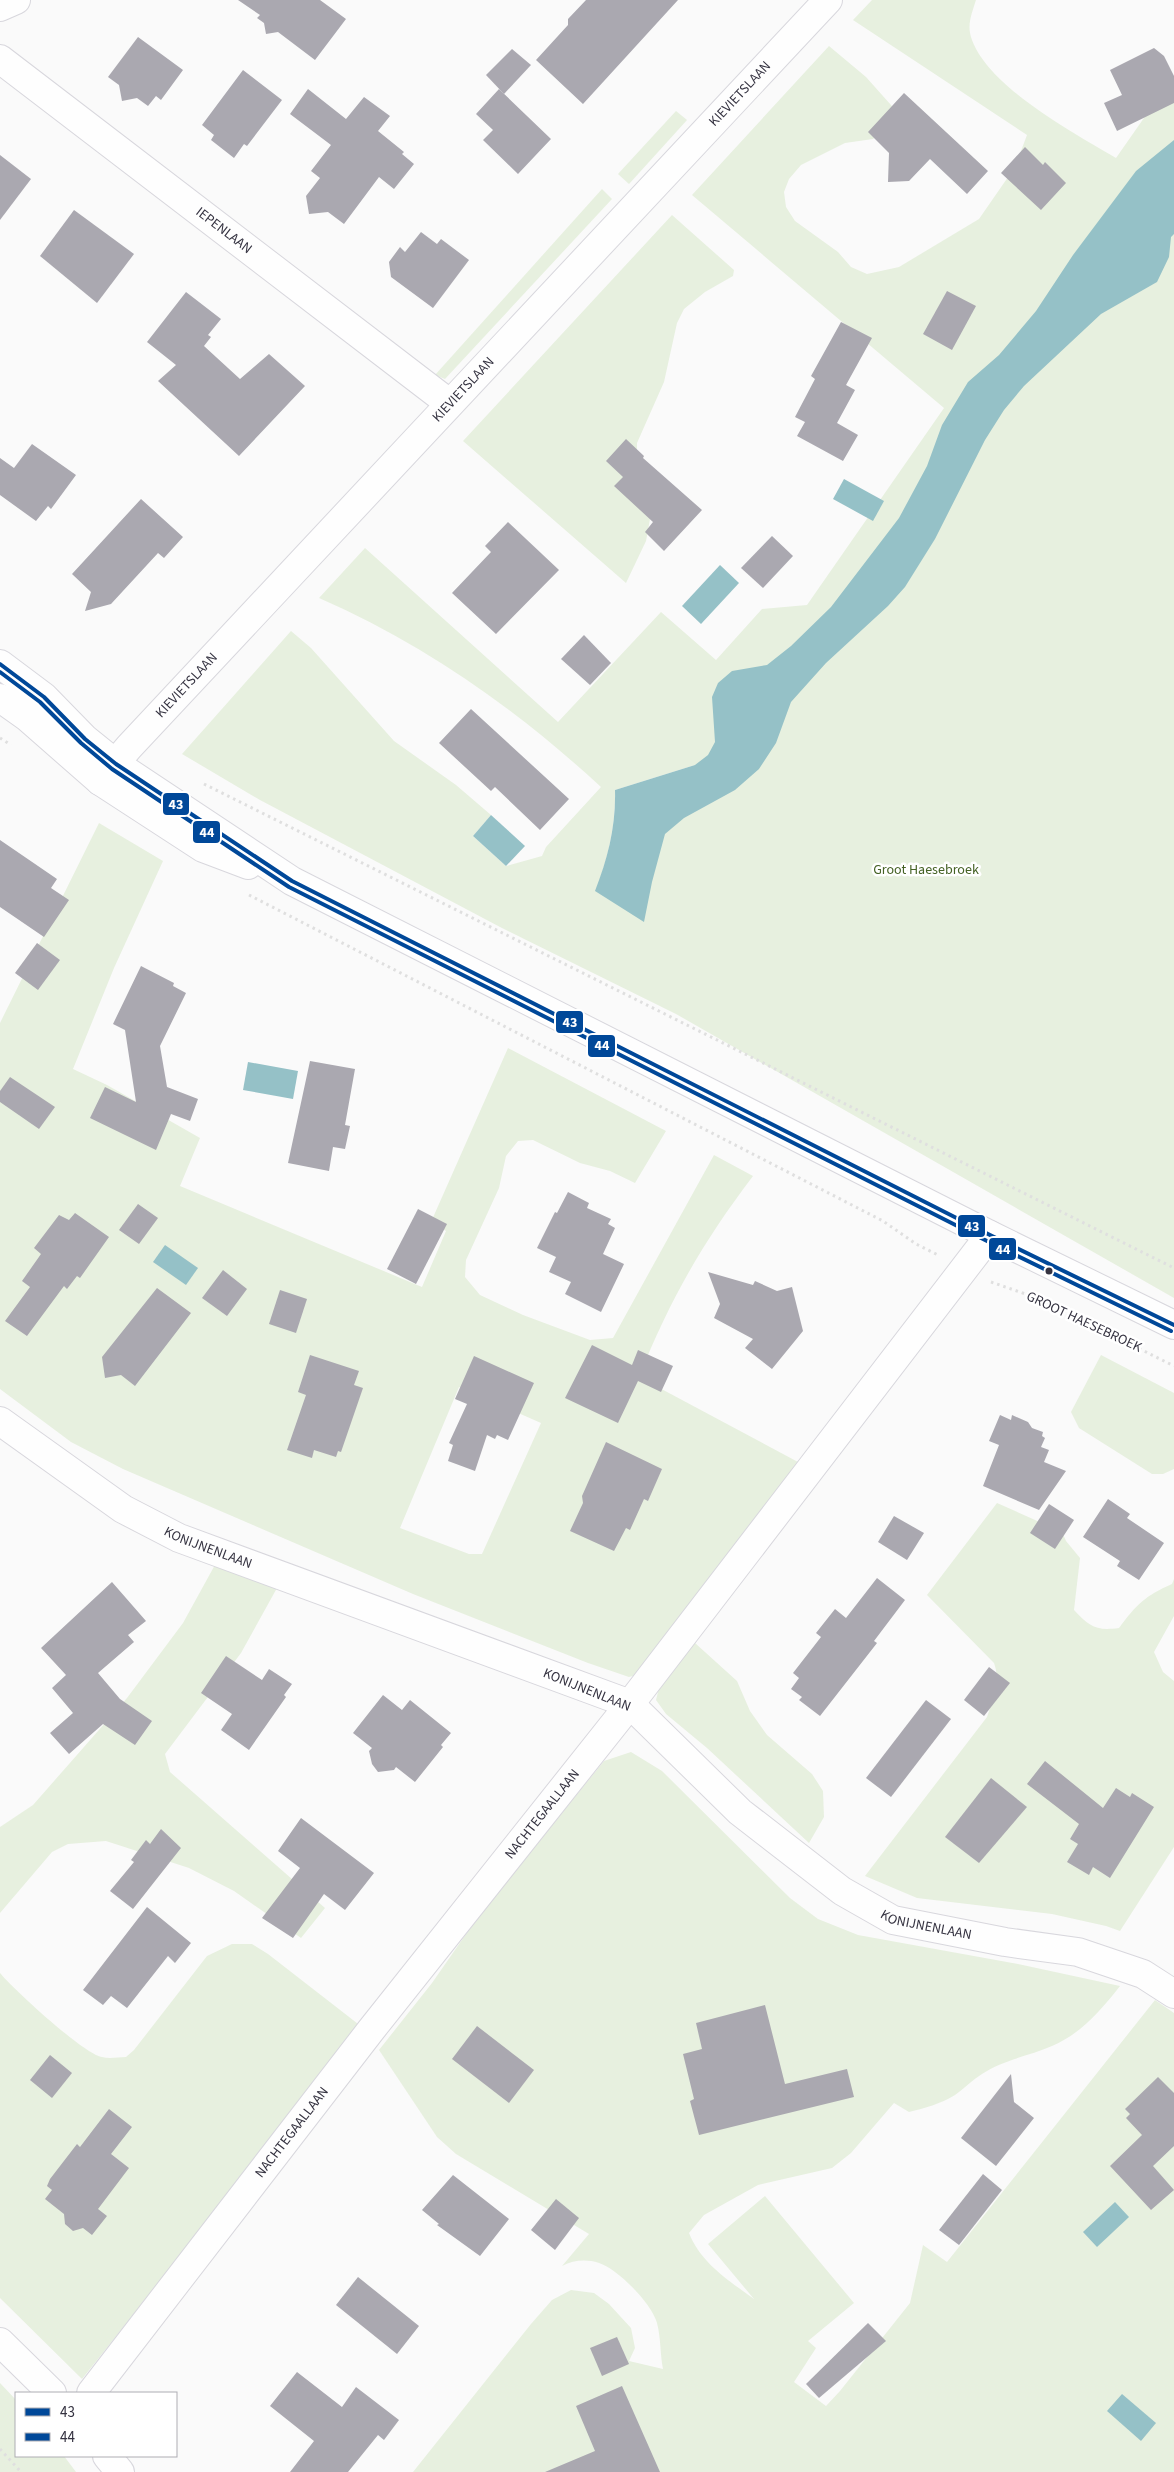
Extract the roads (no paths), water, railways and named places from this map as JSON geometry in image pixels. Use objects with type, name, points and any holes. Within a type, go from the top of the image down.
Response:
[{"type":"street","points":[[0,7],[16,0]]},
{"type":"street","name":"KIEVIETSLAAN","points":[[108,772],[449,403],[828,0]]},
{"type":"street","name":"IEPENLAAN","points":[[0,59],[449,403]]},
{"type":"street","points":[[0,664],[44,697],[85,739],[108,772]]},
{"type":"street","points":[[0,698],[108,772],[292,881],[990,1235],[1174,1325]]},
{"type":"street","name":"NACHTEGAALLAAN","points":[[92,2392],[365,2037],[630,1704],[990,1235]]},
{"type":"street","name":"KONIJNENLAAN","points":[[0,1422],[123,1509],[179,1538],[630,1704],[740,1812],[842,1892],[894,1920],[1005,1942],[1078,1952],[1143,1974],[1174,1994]]},
{"type":"street","points":[[0,2342],[51,2392]]},
{"type":"street","points":[[108,2457],[120,2472]]},
{"type":"water","points":[[1174,140],[1174,234],[1171,237],[1169,257],[1157,282],[1101,314],[1024,386],[1004,410],[985,440],[935,539],[905,587],[888,606],[826,663],[791,702],[776,743],[759,769],[735,790],[684,818],[665,834],[652,882],[644,922],[595,891],[610,842],[615,790],[695,765],[708,755],[715,742],[712,697],[718,683],[732,671],[767,665],[791,646],[831,607],[899,518],[927,466],[942,425],[968,382],[999,355],[1036,311],[1073,255],[1136,171]]},
{"type":"water","points":[[844,479],[884,501],[873,521],[833,499]]},
{"type":"water","points":[[720,565],[739,583],[701,624],[682,606]]},
{"type":"water","points":[[491,815],[525,846],[506,866],[473,836]]},
{"type":"water","points":[[248,1062],[298,1071],[293,1099],[243,1090]]},
{"type":"water","points":[[165,1245],[198,1268],[186,1285],[153,1262]]},
{"type":"water","points":[[1115,2202],[1129,2217],[1097,2247],[1083,2232]]},
{"type":"water","points":[[1122,2394],[1156,2423],[1141,2441],[1107,2411]]},
{"type":"park label","name":"Groot Haesebroek","points":[[926,870]]}]
